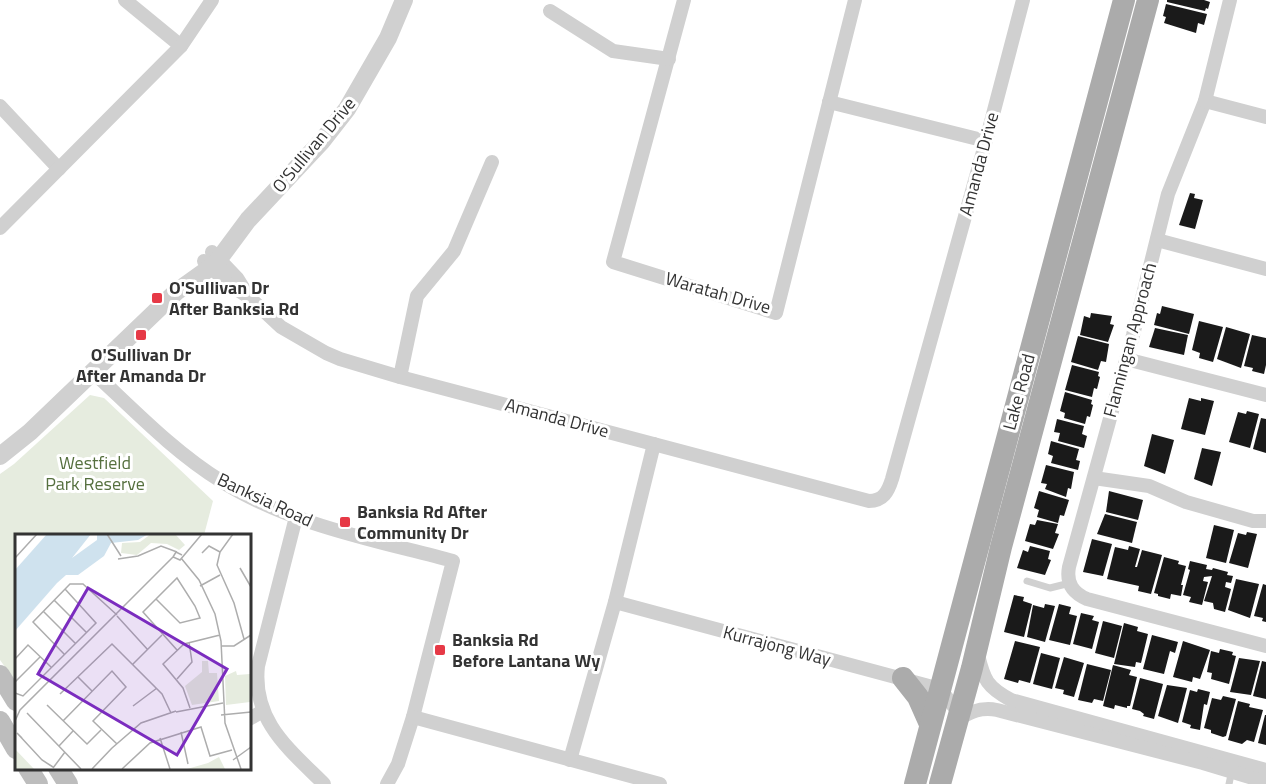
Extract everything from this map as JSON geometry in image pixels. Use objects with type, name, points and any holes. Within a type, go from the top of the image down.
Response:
[{"type":"main road","name":"Lake Road","points":[[915,784],[1124,0]]},
{"type":"main road","name":"Lake Road","points":[[940,784],[1001,547],[1148,0]]},
{"type":"main road","points":[[0,675],[15,699]]},
{"type":"main road","points":[[903,678],[918,697],[930,724]]},
{"type":"main road","points":[[0,722],[15,746]]},
{"type":"main road","points":[[29,769],[38,784]]},
{"type":"main road","points":[[59,769],[68,784]]},
{"type":"street","points":[[125,0],[181,46]]},
{"type":"street","points":[[0,228],[181,46],[212,0]]},
{"type":"street","name":"O'Sullivan Drive","points":[[0,456],[30,432],[176,292],[184,276],[212,260],[228,232],[248,220],[322,141],[347,109],[388,38],[404,0]]},
{"type":"street","name":"Waratah Drive","points":[[684,0],[614,262],[776,313],[855,0]]},
{"type":"street","name":"Amanda Drive","points":[[212,260],[237,278],[250,298],[281,327],[326,353],[400,377],[884,504],[986,141],[1023,0]]},
{"type":"street","name":"Flanningan Approach","points":[[1070,584],[1069,567],[1126,359],[1148,268],[1158,240],[1171,184],[1205,100],[1230,0]]},
{"type":"street","points":[[550,11],[613,51],[669,59]]},
{"type":"street","points":[[1205,100],[1266,117]]},
{"type":"street","points":[[829,102],[986,141]]},
{"type":"street","points":[[0,106],[59,169]]},
{"type":"street","points":[[400,377],[417,296],[454,251],[492,162]]},
{"type":"street","points":[[1158,240],[1266,269]]},
{"type":"street","points":[[1126,359],[1266,395]]},
{"type":"street","name":"Banksia Road","points":[[93,372],[191,461],[223,483],[296,517],[453,561],[413,717],[398,764],[387,784]]},
{"type":"street","points":[[570,760],[615,602],[654,444]]},
{"type":"street","points":[[1094,478],[1149,486],[1186,502],[1253,521],[1266,521]]},
{"type":"street","points":[[296,517],[258,666],[257,691],[263,711],[274,732],[324,784]]},
{"type":"street","points":[[1070,584],[1075,592],[1087,599],[1266,646]]},
{"type":"street","name":"Kurrajong Way","points":[[615,602],[940,689]]},
{"type":"street","points":[[1266,770],[1231,773],[1011,700],[997,692],[986,681],[974,659],[940,689],[958,718],[986,708],[998,710],[1231,773],[1266,782]]},
{"type":"street","points":[[250,718],[263,711]]},
{"type":"street","points":[[413,717],[660,784]]},
{"type":"lane","points":[[1027,581],[1050,588],[1070,584]]},
{"type":"green space","name":"Westfield Park Reserve","points":[[90,395],[104,398],[213,501],[204,534],[15,534],[15,681],[0,660],[0,474]]},
{"type":"building","points":[[1167,0],[1210,2],[1205,11],[1167,2]]},
{"type":"building","points":[[1166,4],[1207,14],[1204,25],[1198,23],[1196,33],[1164,23]]},
{"type":"building","points":[[1190,193],[1195,194],[1194,198],[1203,200],[1195,229],[1179,225]]},
{"type":"building","points":[[1162,306],[1194,314],[1189,334],[1154,325],[1157,313],[1160,314]]},
{"type":"building","points":[[1091,313],[1112,316],[1110,324],[1114,325],[1108,342],[1080,335],[1084,316],[1090,318]]},
{"type":"building","points":[[1199,321],[1223,327],[1213,362],[1199,358],[1200,353],[1192,350]]},
{"type":"building","points":[[1226,327],[1250,334],[1241,368],[1217,359]]},
{"type":"building","points":[[1155,328],[1188,335],[1184,355],[1149,347]]},
{"type":"building","points":[[1252,335],[1266,338],[1264,374],[1244,366]]},
{"type":"building","points":[[1078,336],[1109,344],[1106,362],[1101,361],[1098,370],[1071,362]]},
{"type":"building","points":[[1072,365],[1099,372],[1097,389],[1094,388],[1092,397],[1065,390]]},
{"type":"building","points":[[1065,392],[1092,400],[1090,417],[1087,416],[1085,424],[1064,418],[1065,413],[1060,411]]},
{"type":"building","points":[[1189,398],[1214,401],[1205,435],[1181,429]]},
{"type":"building","points":[[1247,411],[1259,414],[1250,448],[1229,442],[1238,412],[1246,414]]},
{"type":"building","points":[[1261,418],[1266,419],[1266,453],[1253,449]]},
{"type":"building","points":[[1057,419],[1084,426],[1082,434],[1087,436],[1084,448],[1058,441],[1060,433],[1054,432]]},
{"type":"building","points":[[1152,434],[1174,440],[1165,474],[1144,466]]},
{"type":"building","points":[[1051,441],[1079,449],[1076,460],[1080,461],[1078,470],[1051,463],[1053,456],[1048,454]]},
{"type":"building","points":[[1202,448],[1221,452],[1212,486],[1194,479]]},
{"type":"building","points":[[1046,465],[1074,472],[1071,489],[1068,488],[1066,497],[1045,489],[1047,484],[1041,483]]},
{"type":"building","points":[[1039,491],[1069,500],[1064,516],[1060,515],[1058,523],[1037,517],[1039,510],[1034,508]]},
{"type":"building","points":[[1109,491],[1143,500],[1138,520],[1106,512]]},
{"type":"building","points":[[1105,514],[1137,522],[1132,543],[1097,534]]},
{"type":"building","points":[[1037,520],[1058,524],[1055,533],[1059,534],[1053,549],[1025,541],[1030,524],[1035,525]]},
{"type":"building","points":[[1214,525],[1234,530],[1226,563],[1206,558]]},
{"type":"building","points":[[1247,532],[1257,534],[1248,568],[1229,563],[1238,533],[1246,535]]},
{"type":"building","points":[[1092,539],[1112,544],[1103,576],[1083,572]]},
{"type":"building","points":[[1030,546],[1050,551],[1048,559],[1051,560],[1045,575],[1017,568],[1023,550],[1028,552]]},
{"type":"building","points":[[1129,546],[1140,549],[1135,567],[1137,567],[1142,550],[1162,555],[1151,594],[1138,591],[1139,586],[1107,579],[1115,547],[1128,550]]},
{"type":"building","points":[[1164,557],[1179,561],[1178,564],[1186,566],[1181,585],[1183,585],[1181,596],[1171,594],[1170,599],[1154,593]]},
{"type":"building","points":[[1190,561],[1207,565],[1206,569],[1212,570],[1213,568],[1228,572],[1227,575],[1233,576],[1231,583],[1226,582],[1225,587],[1231,589],[1225,612],[1214,609],[1213,603],[1204,601],[1212,576],[1204,577],[1203,581],[1208,582],[1202,605],[1189,602],[1191,597],[1183,595],[1190,570],[1188,569]]},
{"type":"building","points":[[1236,579],[1259,584],[1250,618],[1228,610]]},
{"type":"building","points":[[1263,584],[1266,585],[1266,622],[1262,621],[1263,618],[1254,616]]},
{"type":"building","points":[[1014,595],[1024,597],[1023,601],[1032,604],[1024,637],[1004,632]]},
{"type":"building","points":[[1045,604],[1055,606],[1045,642],[1027,637],[1033,605],[1044,608]]},
{"type":"building","points":[[1059,604],[1071,607],[1069,614],[1077,616],[1070,645],[1049,640]]},
{"type":"building","points":[[1081,613],[1094,616],[1092,620],[1099,622],[1092,649],[1073,644]]},
{"type":"building","points":[[1103,621],[1122,626],[1114,658],[1095,653]]},
{"type":"building","points":[[1124,623],[1138,627],[1137,631],[1148,634],[1141,663],[1136,662],[1135,667],[1114,664]]},
{"type":"building","points":[[1152,635],[1178,642],[1175,653],[1170,651],[1164,674],[1143,669]]},
{"type":"building","points":[[1015,641],[1040,647],[1030,683],[1019,680],[1018,683],[1004,679]]},
{"type":"building","points":[[1183,641],[1210,650],[1200,679],[1193,677],[1192,682],[1173,677]]},
{"type":"building","points":[[1220,649],[1233,652],[1232,655],[1236,656],[1229,684],[1211,679],[1212,673],[1207,672],[1211,651],[1219,653]]},
{"type":"building","points":[[1041,653],[1060,658],[1052,689],[1033,684]]},
{"type":"building","points":[[1064,657],[1084,663],[1074,697],[1063,694],[1064,690],[1055,688]]},
{"type":"building","points":[[1239,658],[1260,661],[1251,695],[1230,692]]},
{"type":"building","points":[[1262,661],[1266,662],[1266,699],[1253,696]]},
{"type":"building","points":[[1087,664],[1111,670],[1103,701],[1094,699],[1092,703],[1078,700]]},
{"type":"building","points":[[1113,665],[1131,670],[1129,675],[1137,677],[1130,706],[1127,708],[1115,705],[1114,709],[1103,706]]},
{"type":"building","points":[[1140,678],[1163,684],[1154,719],[1143,716],[1144,714],[1140,711],[1132,709]]},
{"type":"building","points":[[1167,685],[1187,688],[1178,723],[1158,716]]},
{"type":"building","points":[[1198,689],[1210,692],[1207,705],[1204,704],[1200,730],[1190,728],[1191,725],[1182,722],[1190,690],[1197,692]]},
{"type":"building","points":[[1223,696],[1236,699],[1226,736],[1223,737],[1204,728],[1212,698],[1221,700]]},
{"type":"building","points":[[1238,701],[1250,704],[1249,707],[1263,710],[1254,742],[1247,740],[1242,744],[1228,740]]},
{"type":"building","points":[[1266,715],[1266,745],[1258,743]]},
{"type":"place","name":"O'Sullivan Dr After Banksia Rd","points":[[157,298]]},
{"type":"place","name":"O'Sullivan Dr After Amanda Dr","points":[[141,335]]},
{"type":"place","name":"Banksia Rd After Community Dr","points":[[345,522]]},
{"type":"place","name":"Banksia Rd Before Lantana Wy","points":[[440,650]]}]
